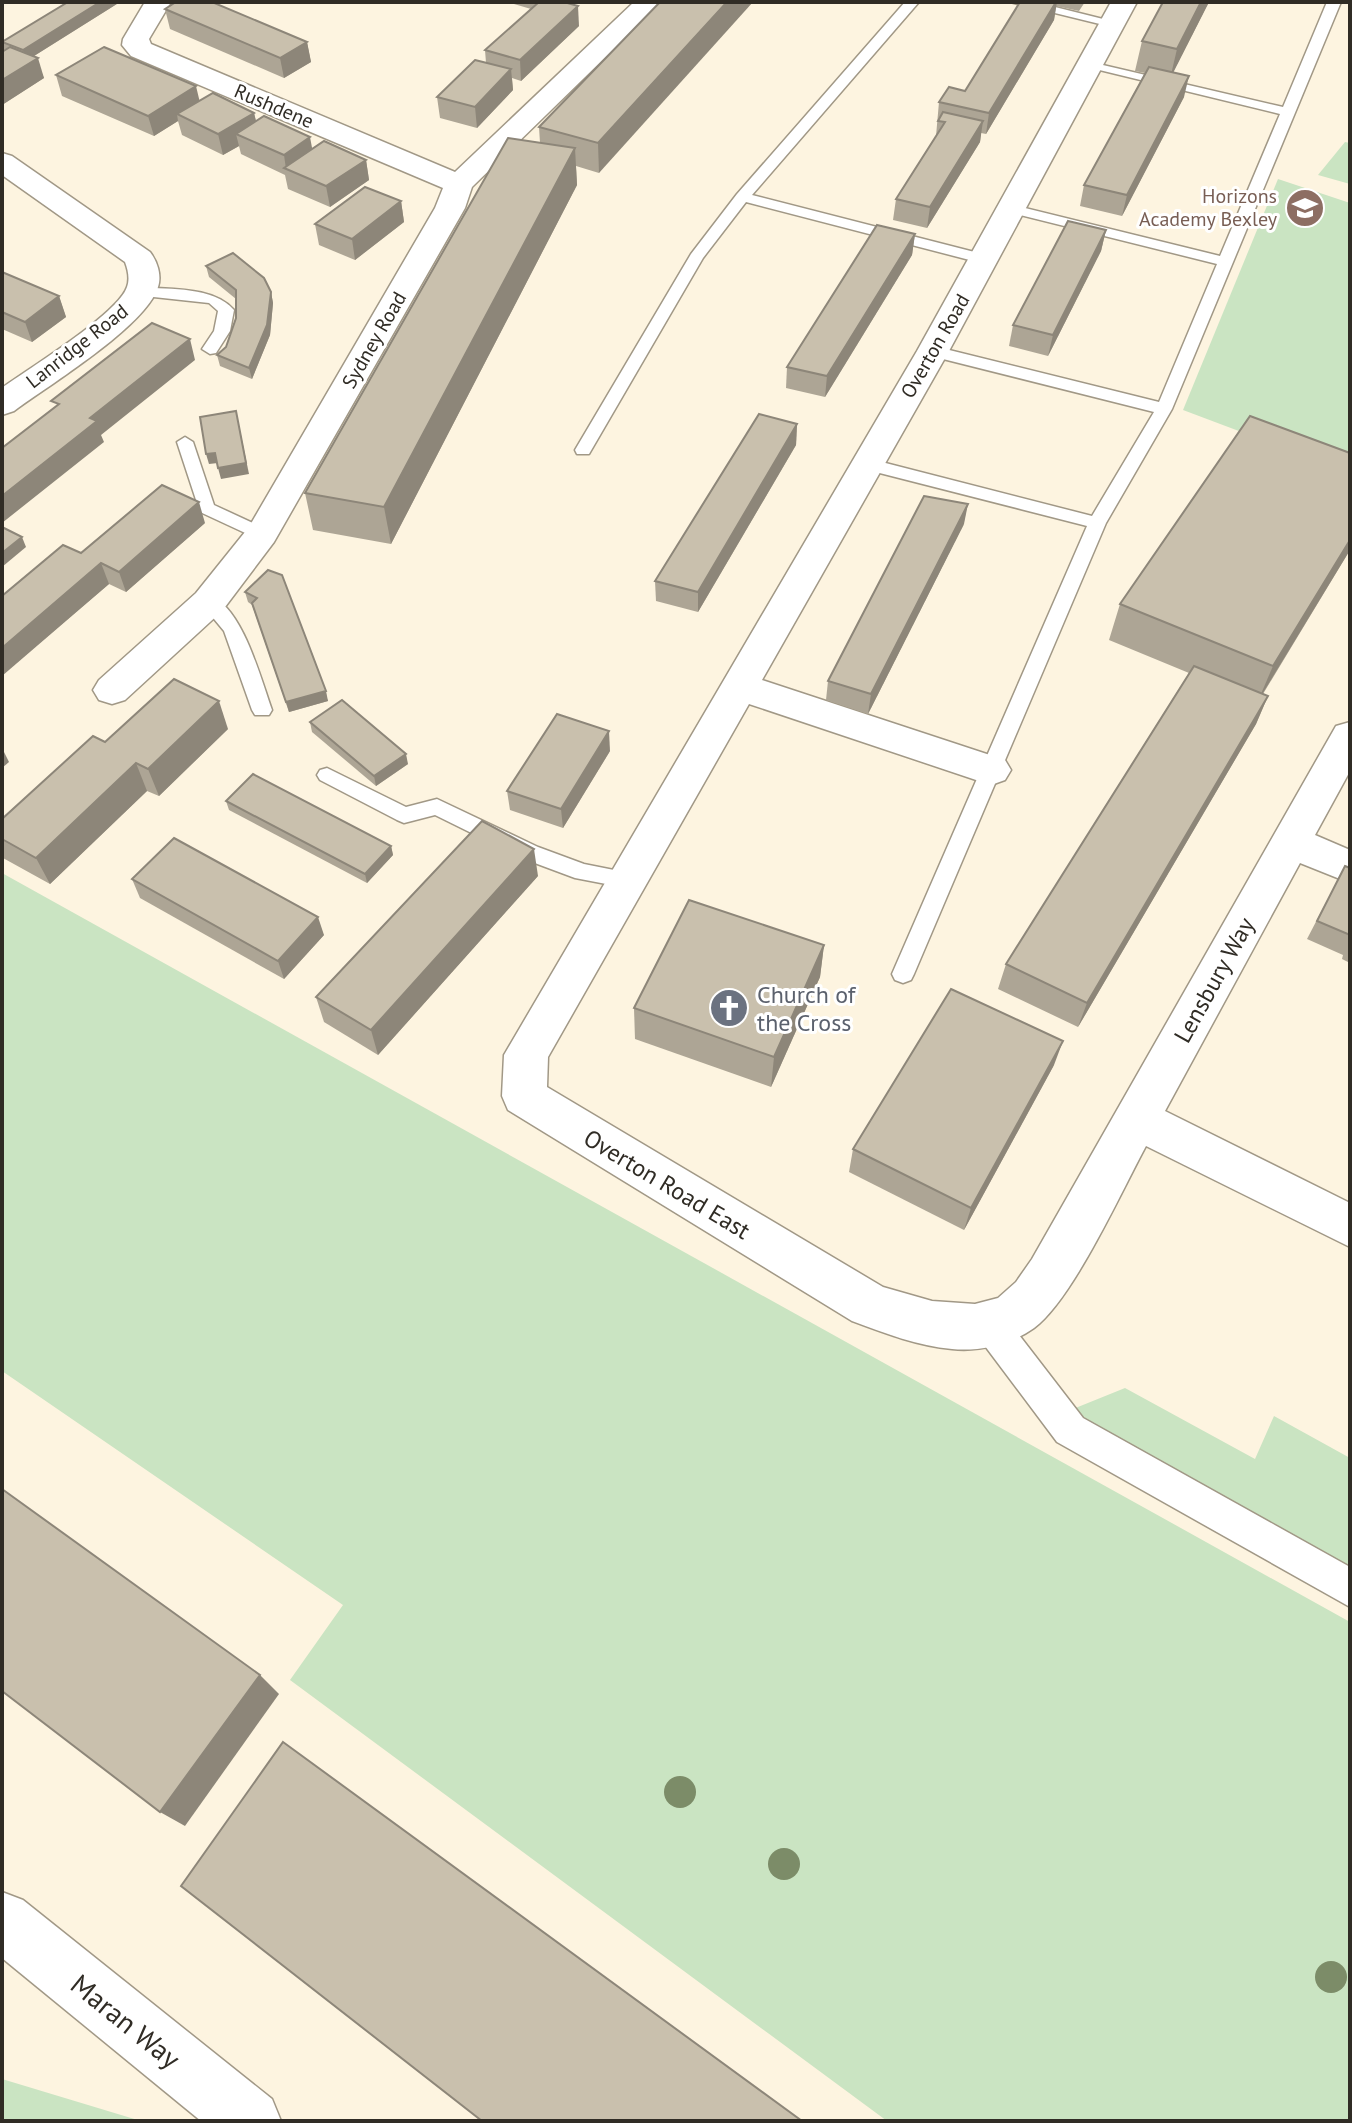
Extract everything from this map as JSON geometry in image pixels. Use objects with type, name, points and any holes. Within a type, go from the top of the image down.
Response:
[{"type":"street","name":"Rushdene","points":[[158,2],[136,39],[136,45],[141,50],[459,184]]},
{"type":"street","name":"Sydney Road","points":[[112,690],[209,602],[262,534],[450,208],[459,184],[649,2]]},
{"type":"street","name":"Overton Road","points":[[656,830],[985,259],[1118,12]]},
{"type":"street","name":"Lanridge Road","points":[[2,162],[139,258],[144,270],[141,292],[129,308],[2,404]]},
{"type":"street","points":[[741,687],[991,770]]},
{"type":"street","name":"Lensbury Way","points":[[991,1326],[1033,1298],[1064,1250],[1350,736]]},
{"type":"street","name":"Overton Road East","points":[[656,830],[526,1055],[524,1096],[869,1305],[922,1324],[991,1326]]},
{"type":"street","points":[[1291,842],[1350,867]]},
{"type":"street","points":[[1136,1119],[1350,1226]]},
{"type":"street","points":[[991,1326],[1070,1430],[1350,1588]]},
{"type":"street","name":"Maran Way","points":[[2,1921],[250,2121]]},
{"type":"lane","points":[[583,450],[696,257],[742,197],[912,2]]},
{"type":"lane","points":[[1017,2],[1118,12]]},
{"type":"lane","points":[[903,974],[1097,523],[1164,409],[1334,2]]},
{"type":"lane","points":[[1090,66],[1288,112]]},
{"type":"lane","points":[[742,197],[985,259]]},
{"type":"lane","points":[[1013,209],[1226,262]]},
{"type":"lane","points":[[141,292],[213,299],[226,310],[222,331],[210,349]]},
{"type":"lane","points":[[933,351],[1164,409]]},
{"type":"lane","points":[[185,442],[206,508],[262,534]]},
{"type":"lane","points":[[866,464],[1097,523]]},
{"type":"lane","points":[[209,602],[232,628],[262,710]]},
{"type":"lane","points":[[327,775],[404,815],[437,807],[531,853],[582,872],[627,880]]},
{"type":"green space","points":[[1345,142],[1350,143],[1350,184],[1318,175]]},
{"type":"green space","name":"Horizons Academy Bexley","points":[[1278,179],[1350,203],[1350,473],[1183,410]]},
{"type":"green space","points":[[2,873],[1350,1622],[1350,2121],[887,2121],[290,1680],[343,1605],[2,1371]]},
{"type":"green space","points":[[1125,1388],[1255,1459],[1274,1416],[1350,1458],[1350,1570],[1095,1429],[1073,1409]]},
{"type":"green space","points":[[2,2079],[141,2121],[2,2121]]},
{"type":"building","points":[[68,2],[100,2],[23,50],[2,42]]},
{"type":"building","points":[[176,2],[212,2],[307,42],[280,58],[165,9]]},
{"type":"building","points":[[539,2],[564,2],[578,6],[520,60],[485,50]]},
{"type":"building","points":[[660,2],[727,2],[598,143],[539,127]]},
{"type":"building","points":[[1020,2],[1056,2],[989,113],[939,102],[949,87],[965,91]]},
{"type":"building","points":[[1163,2],[1201,2],[1177,49],[1142,41]]},
{"type":"building","points":[[10,47],[38,58],[2,80],[2,52]]},
{"type":"building","points":[[104,47],[196,86],[148,116],[56,75]]},
{"type":"building","points":[[475,60],[511,69],[475,107],[437,97]]},
{"type":"building","points":[[1149,67],[1189,76],[1127,195],[1084,185]]},
{"type":"building","points":[[213,93],[254,113],[218,134],[177,114]]},
{"type":"building","points":[[943,112],[983,121],[930,207],[896,199],[945,122],[938,121]]},
{"type":"building","points":[[264,116],[310,137],[284,155],[236,134]]},
{"type":"building","points":[[508,138],[575,148],[384,507],[305,493]]},
{"type":"building","points":[[324,141],[366,160],[326,186],[284,168]]},
{"type":"building","points":[[365,187],[401,201],[352,239],[315,224]]},
{"type":"building","points":[[1068,221],[1106,230],[1053,335],[1013,325]]},
{"type":"building","points":[[877,225],[915,234],[827,376],[787,367]]},
{"type":"building","points":[[233,253],[264,278],[271,292],[267,325],[249,368],[217,355],[226,347],[236,318],[236,290],[206,266]]},
{"type":"building","points":[[2,272],[59,296],[25,322],[2,312]]},
{"type":"building","points":[[152,323],[190,339],[90,418],[97,421],[2,496],[2,448],[59,404],[51,401]]},
{"type":"building","points":[[236,411],[246,463],[218,468],[215,453],[206,454],[200,417]]},
{"type":"building","points":[[759,414],[797,424],[698,592],[655,581]]},
{"type":"building","points":[[1250,416],[1350,453],[1350,540],[1273,666],[1120,604]]},
{"type":"building","points":[[162,485],[199,502],[119,572],[101,563],[2,648],[2,596],[63,545],[81,553]]},
{"type":"building","points":[[924,496],[968,504],[871,694],[828,681]]},
{"type":"building","points":[[2,527],[22,537],[2,553]]},
{"type":"building","points":[[268,570],[282,575],[326,691],[286,702],[252,603],[257,598],[245,592]]},
{"type":"building","points":[[1194,666],[1268,696],[1087,1003],[1006,964]]},
{"type":"building","points":[[174,679],[219,701],[148,769],[136,763],[36,858],[2,839],[2,819],[93,736],[105,742]]},
{"type":"building","points":[[342,700],[406,754],[374,776],[310,722]]},
{"type":"building","points":[[557,714],[609,731],[561,809],[507,791]]},
{"type":"building","points":[[253,774],[391,846],[365,874],[226,801]]},
{"type":"building","points":[[482,821],[534,849],[371,1030],[316,997]]},
{"type":"building","points":[[174,838],[318,917],[278,961],[132,879]]},
{"type":"building","points":[[1345,866],[1350,868],[1350,935],[1317,921]]},
{"type":"building","name":"Church of the Cross","points":[[689,900],[824,945],[774,1057],[634,1008]]},
{"type":"building","points":[[951,989],[1063,1041],[971,1208],[853,1149]]},
{"type":"building","points":[[2,1489],[260,1675],[160,1812],[2,1691]]},
{"type":"building","points":[[283,1742],[802,2121],[482,2121],[181,1886]]},
{"type":"place","name":"Horizons Academy Bexley","points":[[1305,208]]},
{"type":"place","name":"Church of the Cross","points":[[729,1008]]}]
